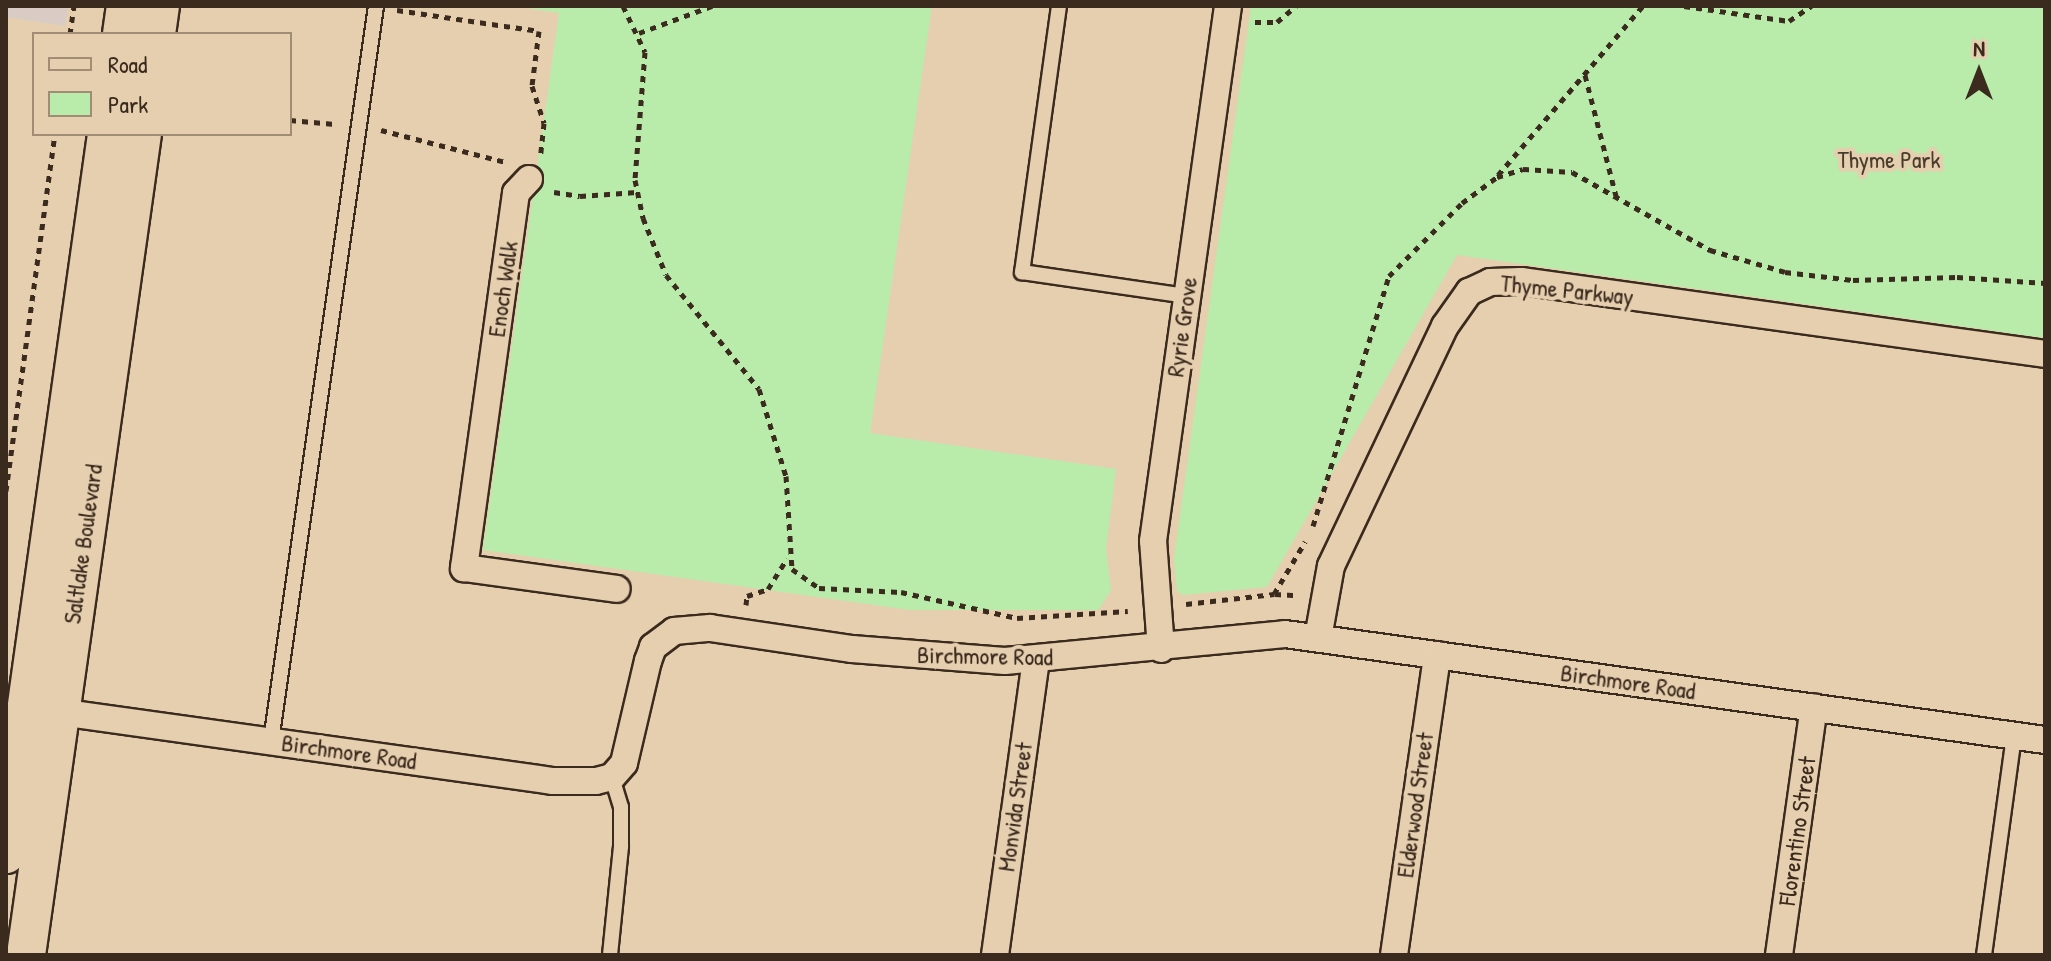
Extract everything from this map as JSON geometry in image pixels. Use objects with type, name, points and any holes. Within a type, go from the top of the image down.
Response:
[{"type":"street","points":[[122,32],[126,6]]},
{"type":"street","points":[[156,32],[160,6]]},
{"type":"street","name":"Ryrie Grove","points":[[1161,649],[1153,541],[1228,12]]},
{"type":"street","name":"Saltlake Boulevard","points":[[26,955],[44,709],[107,136]]},
{"type":"street","name":"Saltlake Boulevard","points":[[6,854],[44,709],[142,136]]},
{"type":"street","name":"Enoch Walk","points":[[529,179],[516,193],[464,568],[617,589]]},
{"type":"street","name":"Thyme Parkway","points":[[1318,638],[1331,566],[1445,326],[1469,292],[1490,282],[1521,281],[2045,354]]},
{"type":"street","name":"Birchmore Road","points":[[44,709],[553,781],[612,777],[630,751],[653,647],[674,631],[742,632],[952,659],[1036,659],[1161,649],[1285,634],[2045,740]]},
{"type":"street","name":"Elderwood Street","points":[[1394,955],[1437,655]]},
{"type":"street","name":"Monvida Street","points":[[995,955],[1036,659]]},
{"type":"street","name":"Florentino Street","points":[[1779,955],[1814,707]]},
{"type":"lane","points":[[271,741],[376,6]]},
{"type":"lane","points":[[1059,6],[1022,272],[1187,296]]},
{"type":"lane","points":[[1984,955],[2014,735]]},
{"type":"lane","points":[[610,955],[621,846],[621,807],[612,777]]},
{"type":"path","points":[[70,32],[74,6]]},
{"type":"path","points":[[376,6],[539,31],[532,86],[543,132],[539,166],[529,179]]},
{"type":"path","points":[[639,33],[712,6]]},
{"type":"path","points":[[1228,12],[1277,22],[1296,6]]},
{"type":"path","points":[[1497,177],[1643,6]]},
{"type":"path","points":[[1684,6],[1789,21],[1811,6]]},
{"type":"path","points":[[1585,74],[1616,196]]},
{"type":"path","points":[[292,120],[358,125],[462,148],[517,165],[529,179],[562,194],[637,192]]},
{"type":"path","points":[[6,491],[55,136]]},
{"type":"path","points":[[742,632],[747,596],[762,595],[787,557]]},
{"type":"shaded area","points":[[6,6],[68,6],[65,26],[6,17]]},
{"type":"green space","points":[[514,6],[932,6],[870,433],[1116,469],[1106,549],[1111,591],[1098,610],[910,610],[483,550],[559,13]]},
{"type":"green space","name":"Thyme Park","points":[[1251,6],[2045,6],[2045,338],[1457,255],[1267,587],[1183,595],[1177,591],[1174,559]]}]
